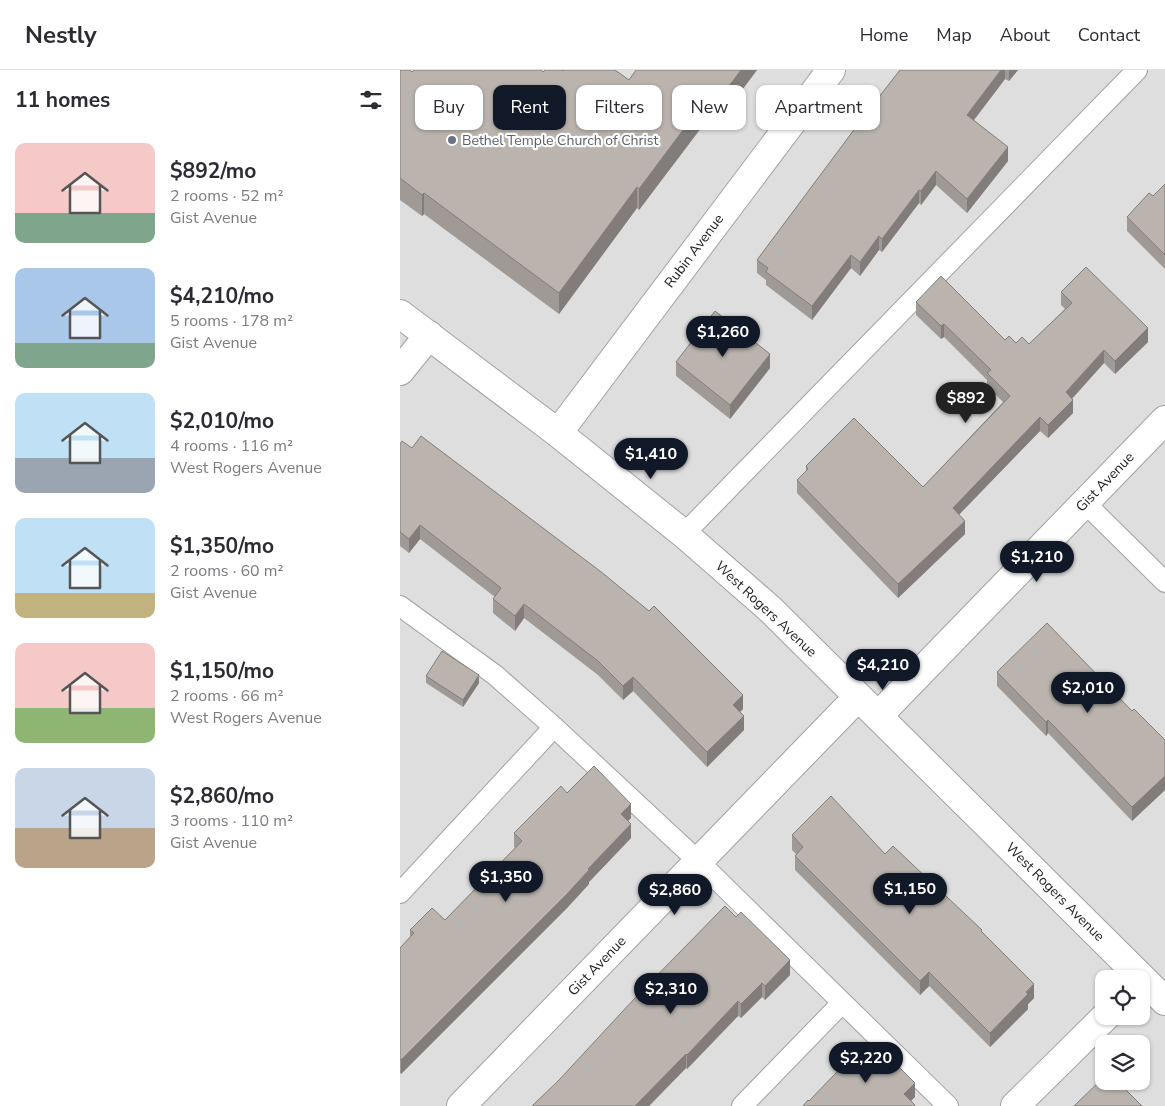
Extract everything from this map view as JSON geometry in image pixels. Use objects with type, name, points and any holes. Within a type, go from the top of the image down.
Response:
[{"type":"street","name":"Rubin Avenue","points":[[558,433],[831,70]]},
{"type":"street","name":"West Rogers Avenue","points":[[400,314],[558,433],[684,534],[770,609],[1132,970]]},
{"type":"street","points":[[400,371],[428,335]]},
{"type":"street","name":"Gist Avenue","points":[[878,716],[1165,420]]},
{"type":"street","name":"Gist Avenue","points":[[461,1106],[858,697]]},
{"type":"street","name":"West Rogers Avenue","points":[[1150,987],[1165,1001]]},
{"type":"street","points":[[1015,1106],[1097,1025]]},
{"type":"lane","points":[[684,534],[1137,70]]},
{"type":"lane","points":[[1085,503],[1165,582]]},
{"type":"lane","points":[[400,606],[495,675],[554,727],[698,860],[948,1106]]},
{"type":"lane","points":[[400,893],[554,727]]},
{"type":"lane","points":[[742,1106],[842,1003]]},
{"type":"shaded area","points":[[400,70],[1165,70],[1165,1106],[400,1106]]},
{"type":"building","points":[[400,70],[412,72],[414,70],[541,70],[543,72],[545,70],[615,70],[629,80],[636,70],[741,70],[730,85],[672,85],[672,130],[683,130],[639,189],[637,187],[559,293],[424,193],[422,195],[400,178]]},
{"type":"building","points":[[900,70],[1001,70],[967,115],[1008,147],[967,199],[936,171],[882,239],[879,236],[860,262],[851,255],[812,306],[766,272],[768,268],[757,260],[854,130],[880,130],[880,96]]},
{"type":"building","points":[[1165,184],[1165,255],[1127,217],[1149,193],[1153,196]]},
{"type":"building","points":[[1086,267],[1148,328],[1115,361],[1104,350],[1066,392],[1073,400],[1048,425],[1040,417],[953,508],[965,521],[898,584],[797,480],[808,469],[806,466],[854,418],[923,487],[1010,396],[987,373],[991,370],[944,324],[941,326],[916,302],[941,276],[1005,340],[1009,336],[1016,343],[1022,337],[1029,344],[1072,303],[1061,292]]},
{"type":"building","points":[[715,311],[770,354],[730,405],[676,362]]},
{"type":"building","points":[[421,436],[600,571],[649,611],[654,606],[743,695],[733,705],[744,716],[707,752],[633,677],[623,686],[598,661],[524,604],[515,616],[493,599],[501,588],[420,525],[409,539],[400,532],[400,444],[402,441],[412,448]]},
{"type":"building","points":[[1047,623],[1132,711],[1134,709],[1165,740],[1165,776],[1132,807],[1048,720],[1046,722],[997,672]]},
{"type":"building","points":[[442,651],[479,675],[463,700],[426,676]]},
{"type":"building","points":[[594,766],[631,804],[621,814],[631,824],[567,894],[401,1060],[400,948],[414,933],[410,930],[432,908],[445,920],[522,841],[514,833],[561,786],[567,793]]},
{"type":"building","points":[[831,796],[885,854],[893,846],[982,930],[1034,984],[1026,992],[1028,994],[990,1033],[929,972],[920,981],[795,856],[803,847],[792,835]]},
{"type":"building","points":[[725,906],[736,917],[741,912],[790,960],[765,986],[762,983],[741,1004],[738,1001],[635,1106],[532,1106],[559,1080],[635,998]]},
{"type":"building","points":[[878,1046],[915,1083],[904,1094],[914,1106],[803,1106],[858,1050],[866,1058]]},
{"type":"building","points":[[1095,1086],[1095,1090],[1126,1090],[1142,1106],[1074,1106]]},
{"type":"place","name":"Bethel Temple Church of Christ","points":[[452,140]]}]
